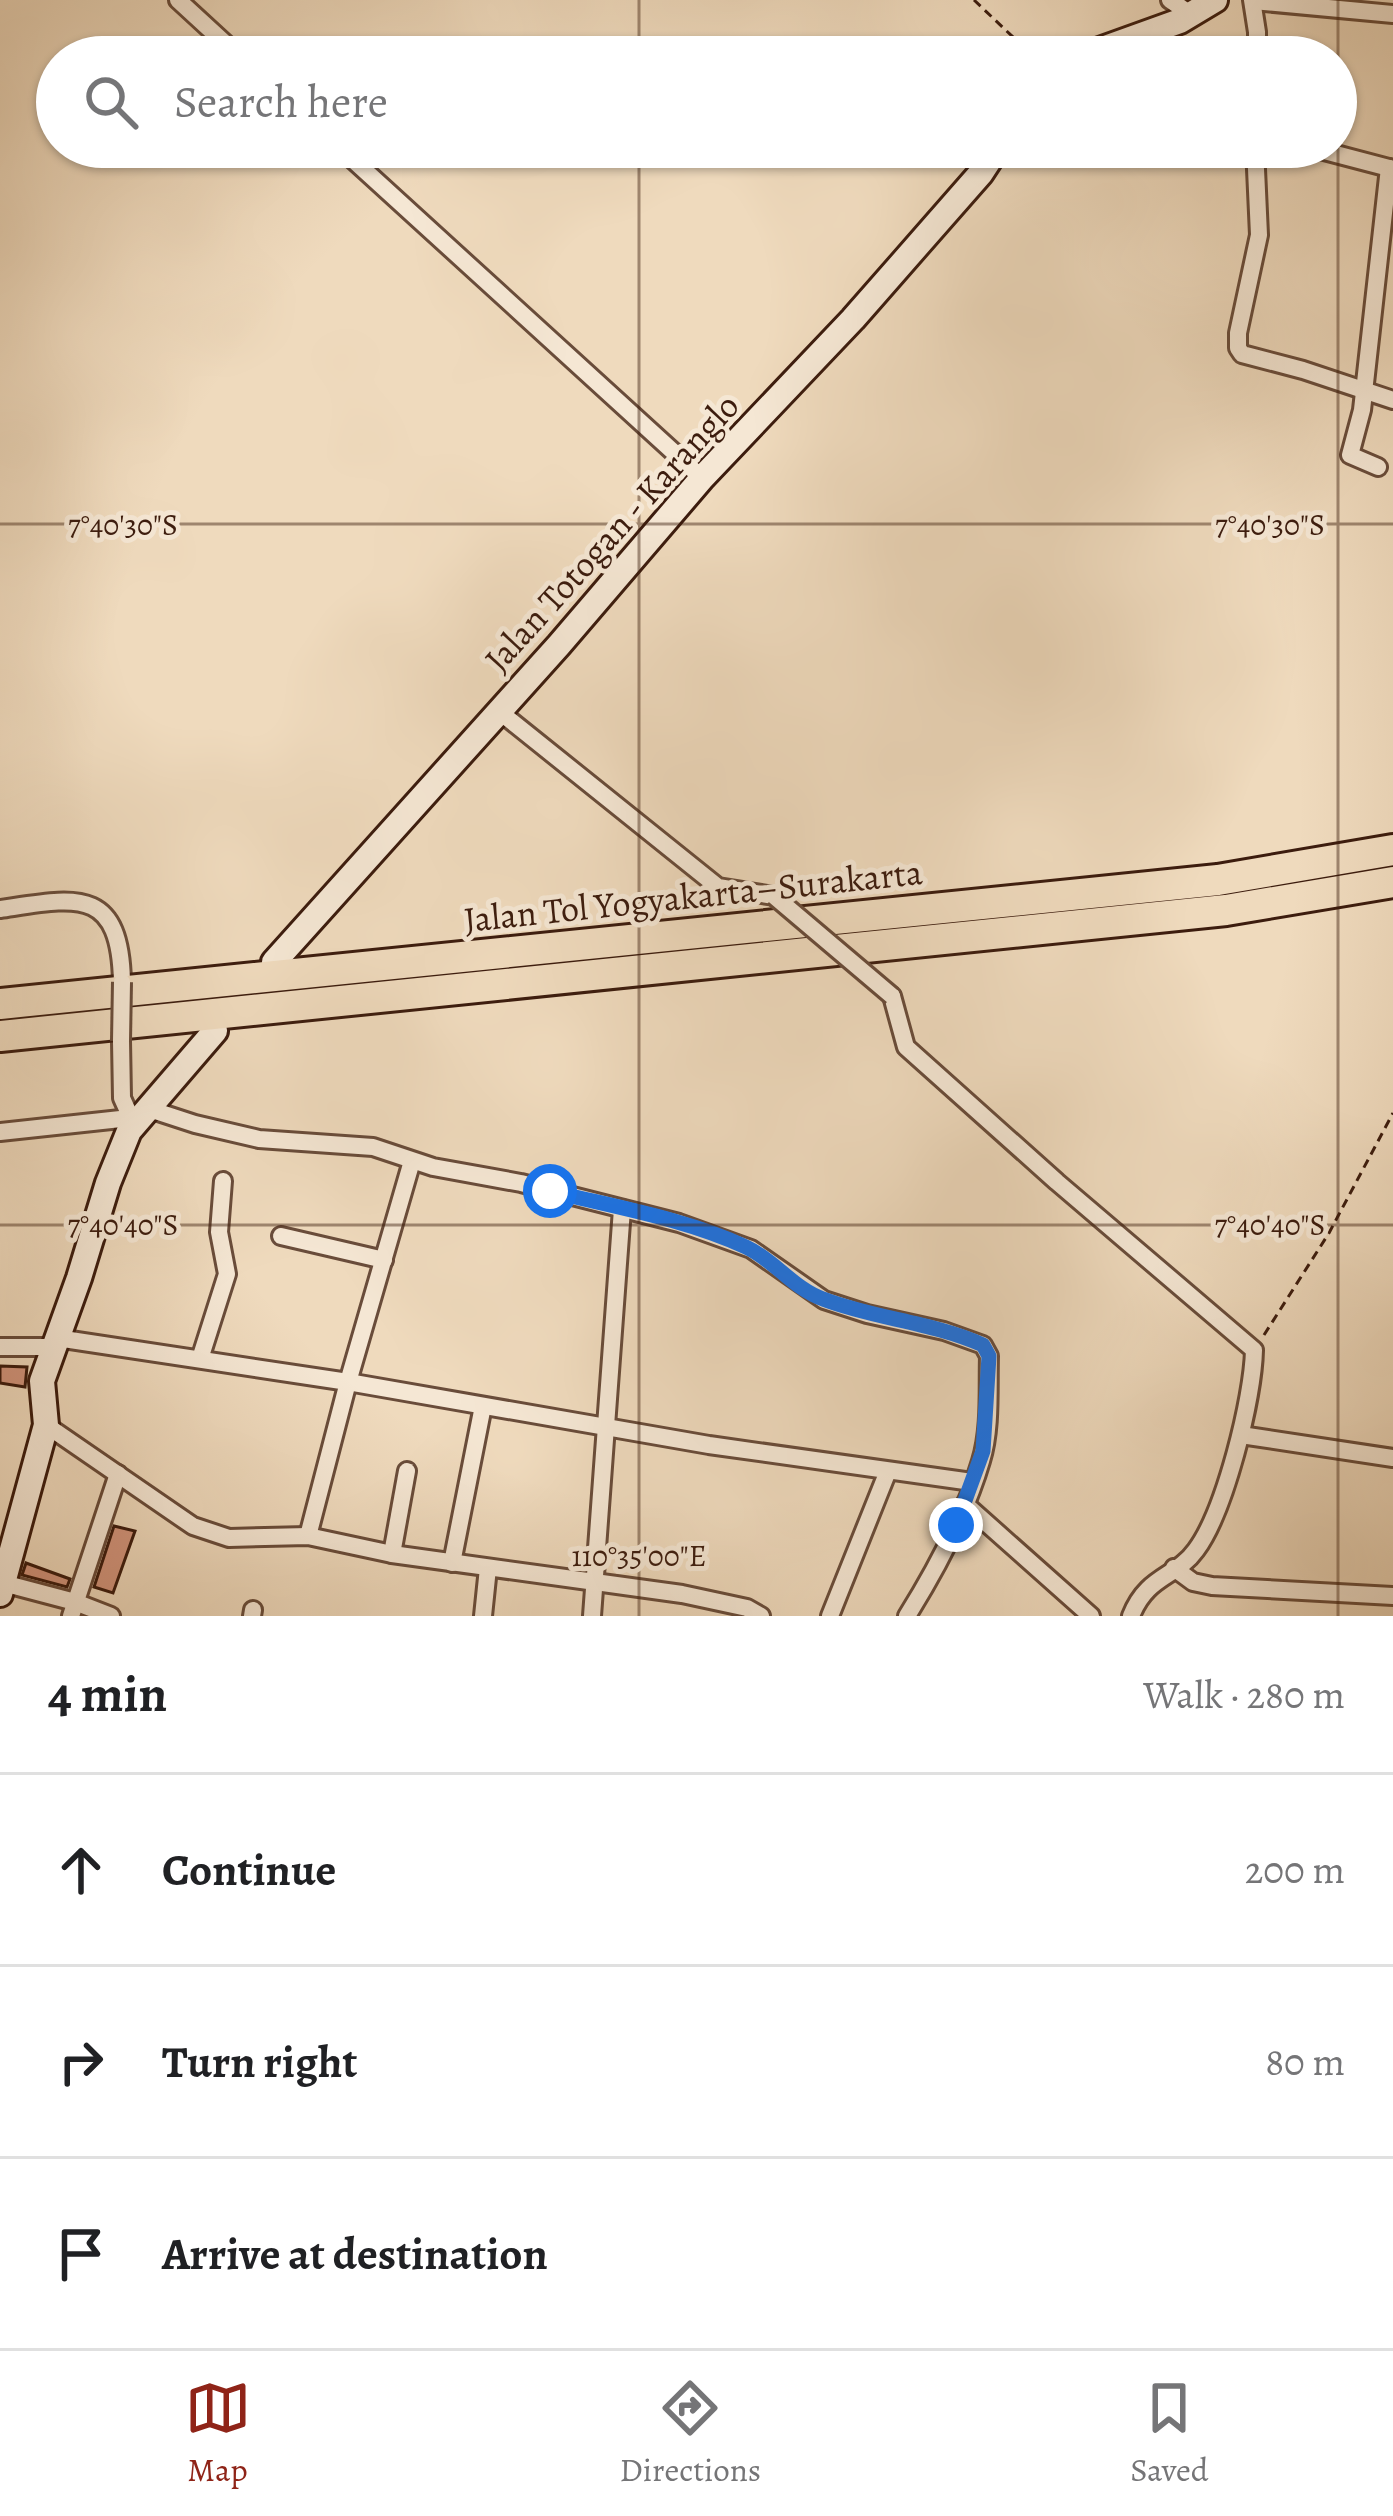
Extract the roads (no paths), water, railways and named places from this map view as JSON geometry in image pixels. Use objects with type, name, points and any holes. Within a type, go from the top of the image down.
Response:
[{"type":"highway","name":"Jalan Tol Yogyakarta–Surakarta","points":[[0,1004],[1218,880],[1393,850]]},
{"type":"highway","name":"Jalan Tol Yogyakarta–Surakarta","points":[[0,1036],[1226,910],[1393,882]]},
{"type":"main road","points":[[1140,36],[1193,16],[1215,0]]},
{"type":"main road","name":"Jalan Totogan - Karanglo","points":[[274,962],[500,712],[702,478],[853,320],[984,168]]},
{"type":"main road","points":[[2,1589],[7,1543],[46,1426],[42,1381],[108,1184],[139,1114],[215,1031]]},
{"type":"street","points":[[178,0],[218,36]]},
{"type":"street","points":[[1170,0],[1193,16]]},
{"type":"street","points":[[1257,36],[1252,1],[1393,14]]},
{"type":"street","points":[[1357,159],[1391,168],[1360,422],[1351,455],[1378,467]]},
{"type":"street","points":[[362,168],[702,478]]},
{"type":"street","points":[[1256,168],[1259,235],[1238,348],[1242,354],[1393,400]]},
{"type":"street","points":[[500,712],[718,887],[774,896],[892,996],[906,1047],[1254,1350],[1241,1435],[1210,1526],[1194,1553],[1149,1586],[1131,1616]]},
{"type":"street","points":[[0,909],[71,900],[104,916],[117,934],[122,1098],[139,1114]]},
{"type":"street","points":[[0,1132],[139,1114],[292,1144],[374,1147],[412,1161],[680,1223],[752,1250],[814,1296],[983,1345],[989,1356],[981,1462],[934,1569],[907,1616]]},
{"type":"street","points":[[308,1537],[412,1161]]},
{"type":"street","points":[[200,1359],[226,1274],[219,1232],[223,1180]]},
{"type":"street","points":[[592,1616],[622,1209]]},
{"type":"street","points":[[281,1236],[383,1260]]},
{"type":"street","points":[[0,1347],[56,1342],[200,1359],[972,1483]]},
{"type":"street","points":[[452,1563],[483,1406]]},
{"type":"street","points":[[46,1426],[204,1532],[229,1538],[308,1537],[392,1554],[682,1594],[747,1608],[760,1616]]},
{"type":"street","points":[[1241,1435],[1393,1458]]},
{"type":"street","points":[[830,1616],[887,1471]]},
{"type":"street","points":[[392,1554],[407,1472]]},
{"type":"street","points":[[73,1609],[118,1474]]},
{"type":"street","points":[[965,1504],[1091,1616]]},
{"type":"street","points":[[483,1616],[488,1568]]},
{"type":"street","points":[[1174,1568],[1193,1582],[1212,1586],[1393,1596]]},
{"type":"street","points":[[2,1589],[111,1616]]}]
